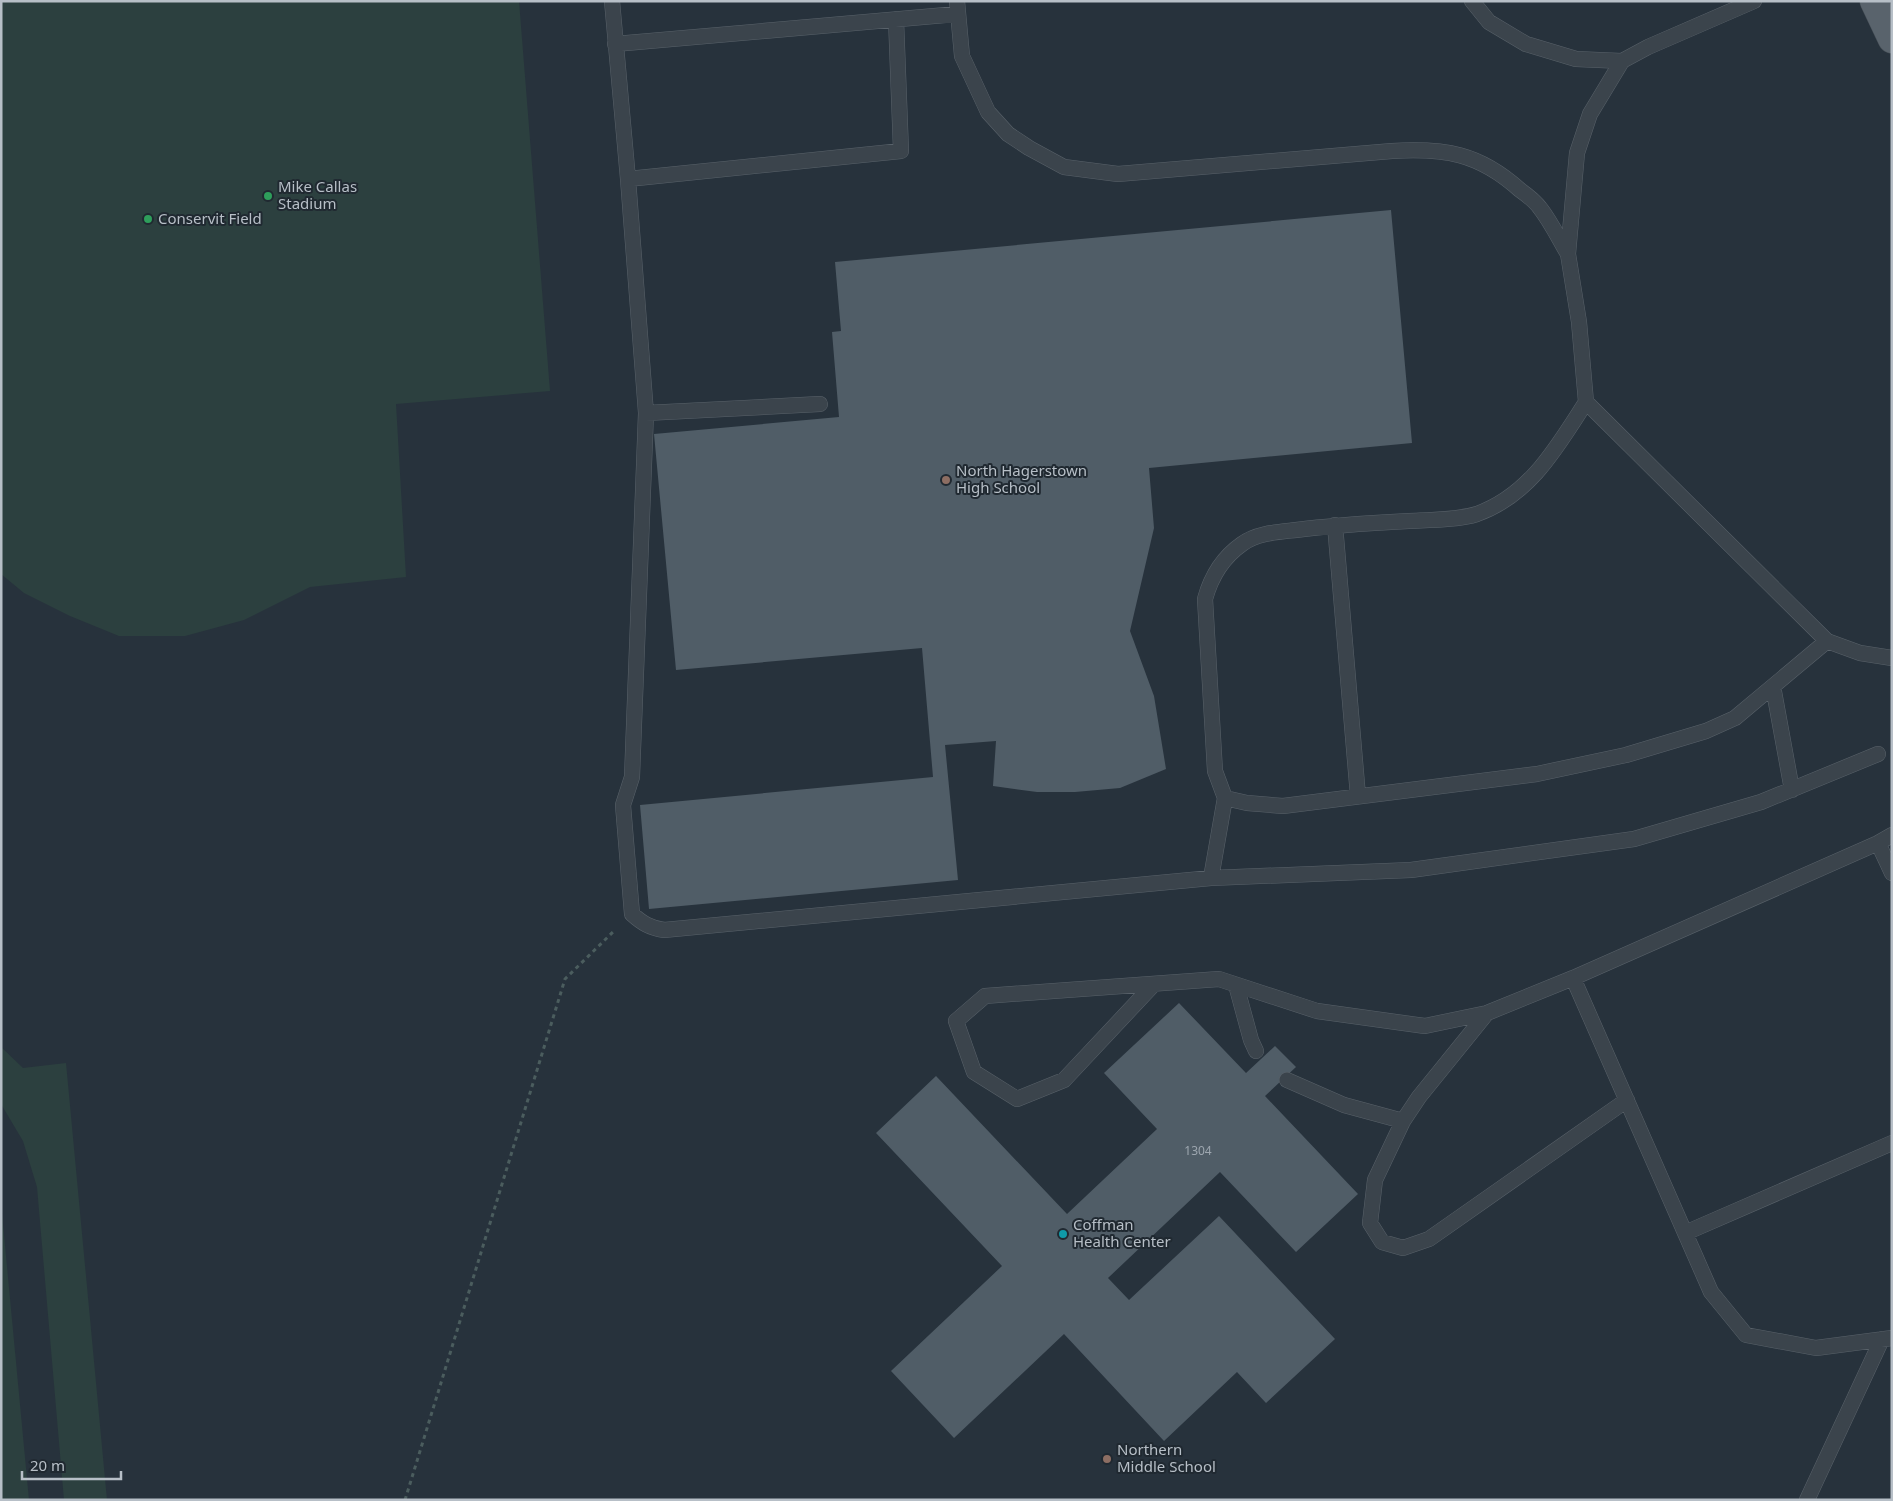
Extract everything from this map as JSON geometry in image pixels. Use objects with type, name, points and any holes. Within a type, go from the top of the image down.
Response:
[{"type":"main road","points":[[1874,1],[1892,39]]},
{"type":"lane","points":[[612,1],[646,413],[632,777],[623,805],[632,914],[651,928],[664,930],[1211,878],[1411,870],[1634,839],[1761,802],[1878,754]]},
{"type":"lane","points":[[1472,1],[1489,22],[1526,44],[1576,60],[1622,61],[1648,47],[1754,1]]},
{"type":"lane","points":[[615,44],[896,19],[957,7],[962,56],[988,112],[1008,134],[1064,167],[1118,174],[1400,151],[1423,150],[1455,154],[1481,162],[1504,175],[1540,207],[1568,254]]},
{"type":"lane","points":[[628,179],[901,151],[896,19]]},
{"type":"lane","points":[[1211,878],[1225,798],[1215,772],[1205,599],[1211,580],[1225,559],[1242,543],[1265,534],[1335,525],[1439,520],[1476,514],[1502,502],[1522,488],[1549,459],[1586,402],[1579,322],[1568,254],[1577,153],[1590,114],[1622,61]]},
{"type":"lane","points":[[1586,402],[1827,641],[1860,653],[1892,658]]},
{"type":"lane","points":[[646,413],[820,404]]},
{"type":"lane","points":[[1335,525],[1358,796]]},
{"type":"lane","points":[[1225,798],[1283,806],[1537,774],[1626,755],[1713,728],[1735,718],[1827,641]]},
{"type":"lane","points":[[1773,686],[1792,790]]},
{"type":"lane","points":[[1154,984],[1064,1080],[1017,1099],[974,1072],[956,1021],[985,996],[1219,979],[1317,1010],[1425,1026],[1487,1013],[1574,978],[1878,844],[1892,835]]},
{"type":"lane","points":[[1878,844],[1892,873]]},
{"type":"lane","points":[[1574,978],[1711,1292],[1746,1335],[1816,1348],[1887,1339]]},
{"type":"lane","points":[[1236,985],[1251,1040],[1256,1051]]},
{"type":"lane","points":[[1487,1013],[1419,1097],[1403,1121],[1375,1180],[1370,1223],[1382,1242],[1403,1248],[1429,1239],[1627,1100]]},
{"type":"lane","points":[[1287,1080],[1344,1105],[1403,1121]]},
{"type":"lane","points":[[1685,1233],[1892,1143]]},
{"type":"lane","points":[[1807,1500],[1887,1339]]},
{"type":"path","points":[[404,1500],[566,979],[632,914]]},
{"type":"green space","name":"Mike Callas Stadium","points":[[1,1],[519,1],[550,391],[396,404],[406,577],[310,587],[244,620],[185,636],[119,636],[70,616],[24,593],[1,574]]},
{"type":"green space","points":[[1,1047],[23,1068],[66,1063],[107,1500],[64,1500],[37,1187],[23,1141],[1,1104]]},
{"type":"green space","points":[[1,1203],[29,1500],[1,1500]]},
{"type":"building","points":[[1391,210],[1412,443],[1149,468],[1154,528],[1130,631],[1154,696],[1166,769],[1120,788],[1075,792],[1037,792],[993,786],[996,741],[945,745],[958,880],[649,909],[640,805],[933,777],[922,648],[676,670],[654,434],[839,417],[832,332],[841,331],[835,262]]},
{"type":"building","name":"Coffman Health Center","points":[[1179,1003],[1246,1073],[1275,1046],[1296,1067],[1265,1096],[1358,1194],[1296,1252],[1220,1172],[1108,1278],[1129,1300],[1219,1216],[1335,1339],[1266,1403],[1237,1372],[1164,1441],[1064,1334],[954,1438],[891,1371],[1002,1266],[876,1133],[936,1076],[1067,1214],[1157,1129],[1104,1073]]},
{"type":"place","name":"Mike Callas Stadium","points":[[268,196]]},
{"type":"place","name":"Conservit Field","points":[[148,219]]},
{"type":"place","name":"North Hagerstown High School","points":[[946,480]]},
{"type":"place","name":"Coffman Health Center","points":[[1063,1234]]},
{"type":"place","name":"Northern Middle School","points":[[1107,1459]]}]
